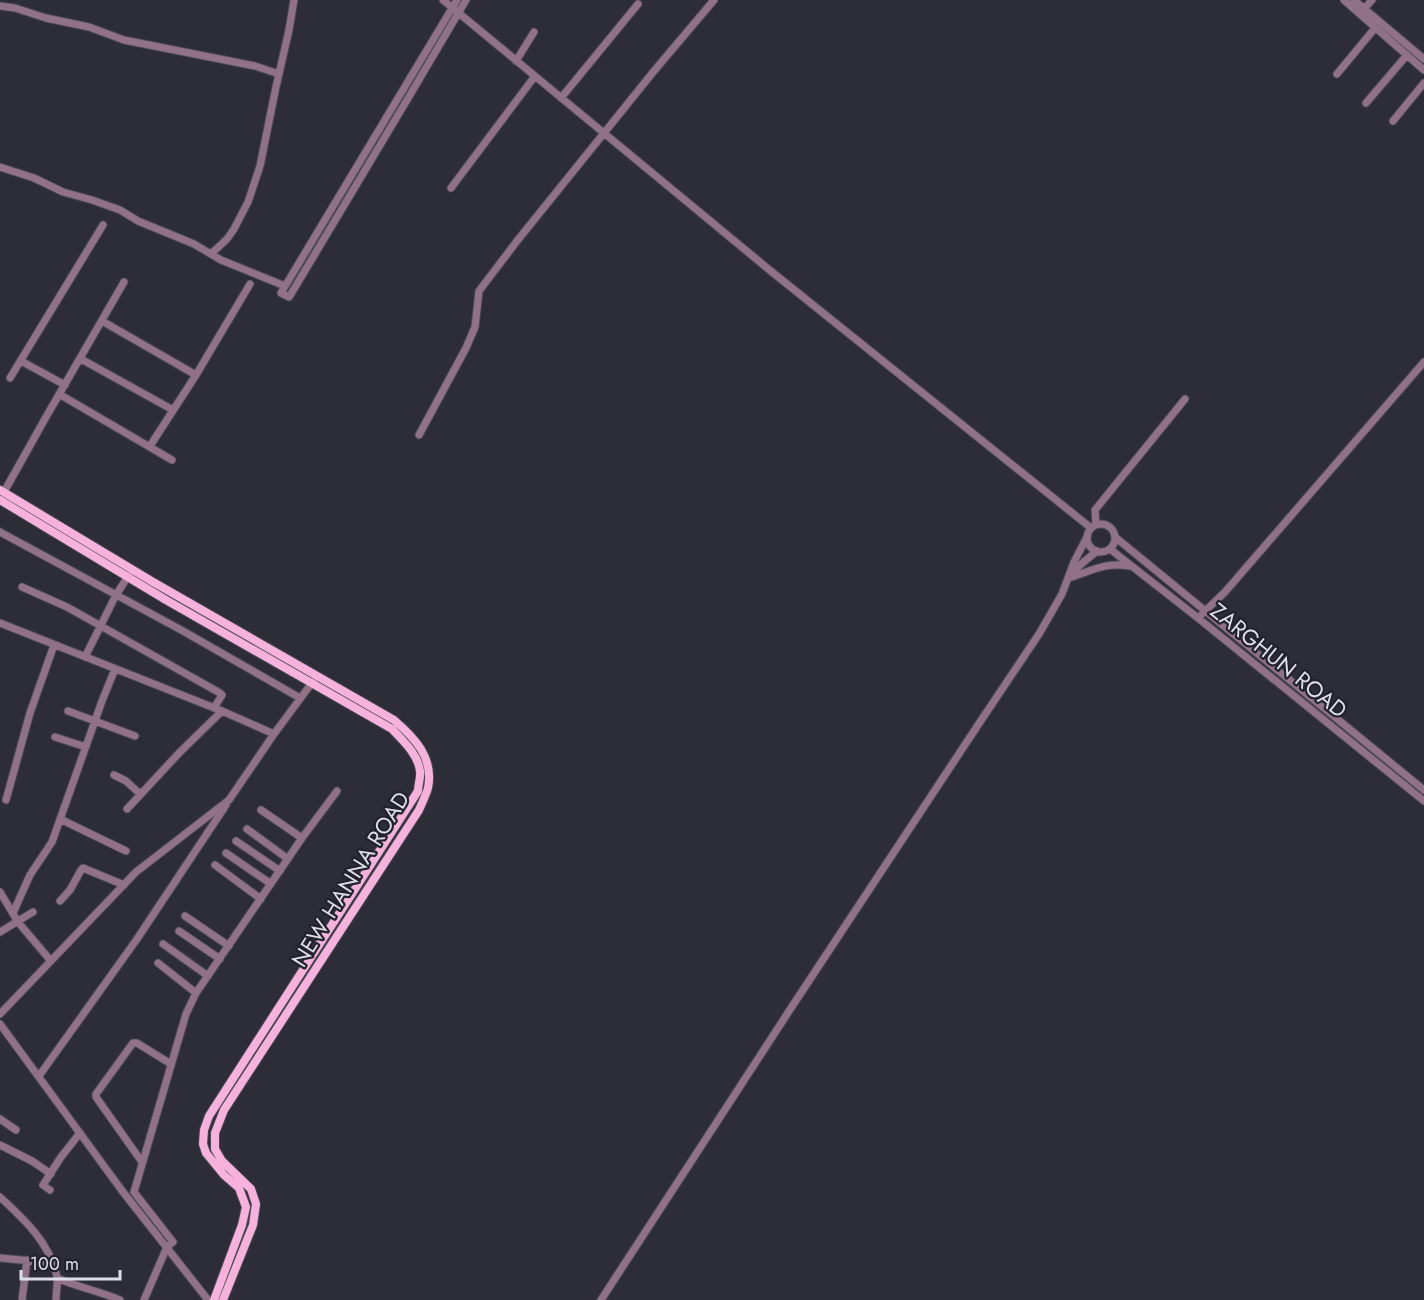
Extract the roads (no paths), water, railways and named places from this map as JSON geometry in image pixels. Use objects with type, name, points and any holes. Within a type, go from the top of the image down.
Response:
[{"type":"main road","name":"NEW HANNA ROAD","points":[[1,494],[130,573],[315,679],[394,720],[412,736],[429,768],[428,789],[419,810],[224,1110],[215,1133],[214,1149],[222,1161],[251,1189],[256,1204],[253,1225],[223,1300]]},
{"type":"main road","name":"NEW HANNA ROAD","points":[[214,1300],[242,1225],[246,1207],[239,1188],[224,1175],[206,1153],[203,1144],[204,1130],[209,1116],[418,791],[420,772],[416,758],[407,745],[392,729],[315,679]]},
{"type":"street","points":[[211,254],[234,229],[248,202],[260,166],[294,0]]},
{"type":"street","points":[[443,0],[772,273],[1093,526]]},
{"type":"street","points":[[457,0],[455,10],[407,100],[289,297],[281,293],[455,10],[466,0]]},
{"type":"street","points":[[419,435],[475,327],[479,291],[654,71],[714,0]]},
{"type":"street","points":[[1344,0],[1361,11],[1412,56],[1424,70]]},
{"type":"street","points":[[1354,0],[1375,28],[1412,56],[1424,59]]},
{"type":"street","points":[[1361,11],[1372,0]]},
{"type":"street","points":[[0,6],[13,4],[46,18],[89,27],[124,40],[255,66],[279,74]]},
{"type":"street","points":[[561,98],[638,4]]},
{"type":"street","points":[[1337,74],[1375,28]]},
{"type":"street","points":[[516,61],[534,32]]},
{"type":"street","points":[[1366,103],[1424,46]]},
{"type":"street","points":[[451,188],[535,76]]},
{"type":"street","points":[[1393,122],[1424,83]]},
{"type":"street","points":[[0,167],[34,178],[63,192],[128,213],[138,221],[181,238],[221,260],[285,286]]},
{"type":"street","points":[[10,378],[103,225]]},
{"type":"street","points":[[1,494],[124,282]]},
{"type":"street","points":[[150,446],[196,375],[250,284]]},
{"type":"street","points":[[102,321],[196,375]]},
{"type":"street","points":[[81,358],[173,410]]},
{"type":"street","points":[[21,360],[64,385]]},
{"type":"street","points":[[1198,618],[1225,592],[1424,362]]},
{"type":"street","points":[[59,394],[172,460]]},
{"type":"street","points":[[1070,579],[1074,562],[1093,526],[1095,510],[1185,399]]},
{"type":"street","points":[[1088,537],[1090,545],[1101,552],[1110,549],[1115,541],[1112,528],[1100,524],[1093,526]]},
{"type":"street","points":[[0,532],[183,631],[300,698]]},
{"type":"street","points":[[1115,537],[1424,790]]},
{"type":"street","name":"ZARGHUN ROAD","points":[[1110,549],[1424,801]]},
{"type":"street","points":[[601,1300],[790,1008],[1039,634],[1070,579],[1080,565],[1097,551]]},
{"type":"street","points":[[1070,579],[1099,567],[1131,566]]},
{"type":"street","points":[[85,657],[130,573]]},
{"type":"street","points":[[22,587],[53,599],[222,695],[218,710],[127,809]]},
{"type":"street","points":[[1,625],[274,734]]},
{"type":"street","points":[[4,797],[54,645]]},
{"type":"street","points":[[13,914],[30,875],[52,842],[94,721],[115,669]]},
{"type":"street","points":[[39,1076],[137,939],[274,734],[315,679]]},
{"type":"street","points":[[68,711],[135,736]]},
{"type":"street","points":[[55,737],[86,747]]},
{"type":"street","points":[[114,775],[123,778],[140,794]]},
{"type":"street","points":[[144,1300],[167,1247],[173,1242],[134,1192],[186,1014],[196,993],[337,791]]},
{"type":"street","points":[[0,1014],[136,872],[229,800]]},
{"type":"street","points":[[261,810],[302,838]]},
{"type":"street","points":[[60,819],[126,851]]},
{"type":"street","points":[[247,829],[288,859]]},
{"type":"street","points":[[236,841],[280,871]]},
{"type":"street","points":[[226,853],[271,884]]},
{"type":"street","points":[[215,865],[261,899]]},
{"type":"street","points":[[60,901],[84,868],[124,885]]},
{"type":"street","points":[[0,892],[18,922],[51,961]]},
{"type":"street","points":[[0,932],[33,912]]},
{"type":"street","points":[[185,916],[229,946]]},
{"type":"street","points":[[179,931],[220,959]]},
{"type":"street","points":[[163,944],[208,976]]},
{"type":"street","points":[[158,963],[196,993]]},
{"type":"street","points":[[0,1024],[123,1192],[208,1300]]},
{"type":"street","points":[[142,1162],[96,1094],[132,1042],[171,1064]]},
{"type":"street","points":[[0,1119],[16,1130]]},
{"type":"street","points":[[50,1190],[43,1185],[80,1132]]},
{"type":"street","points":[[0,1145],[32,1161],[51,1174]]},
{"type":"street","points":[[0,1197],[23,1218],[48,1250],[57,1278],[56,1300]]},
{"type":"street","points":[[0,1258],[53,1263]]},
{"type":"street","points":[[22,1300],[27,1260]]},
{"type":"street","points":[[57,1278],[120,1300]]}]
